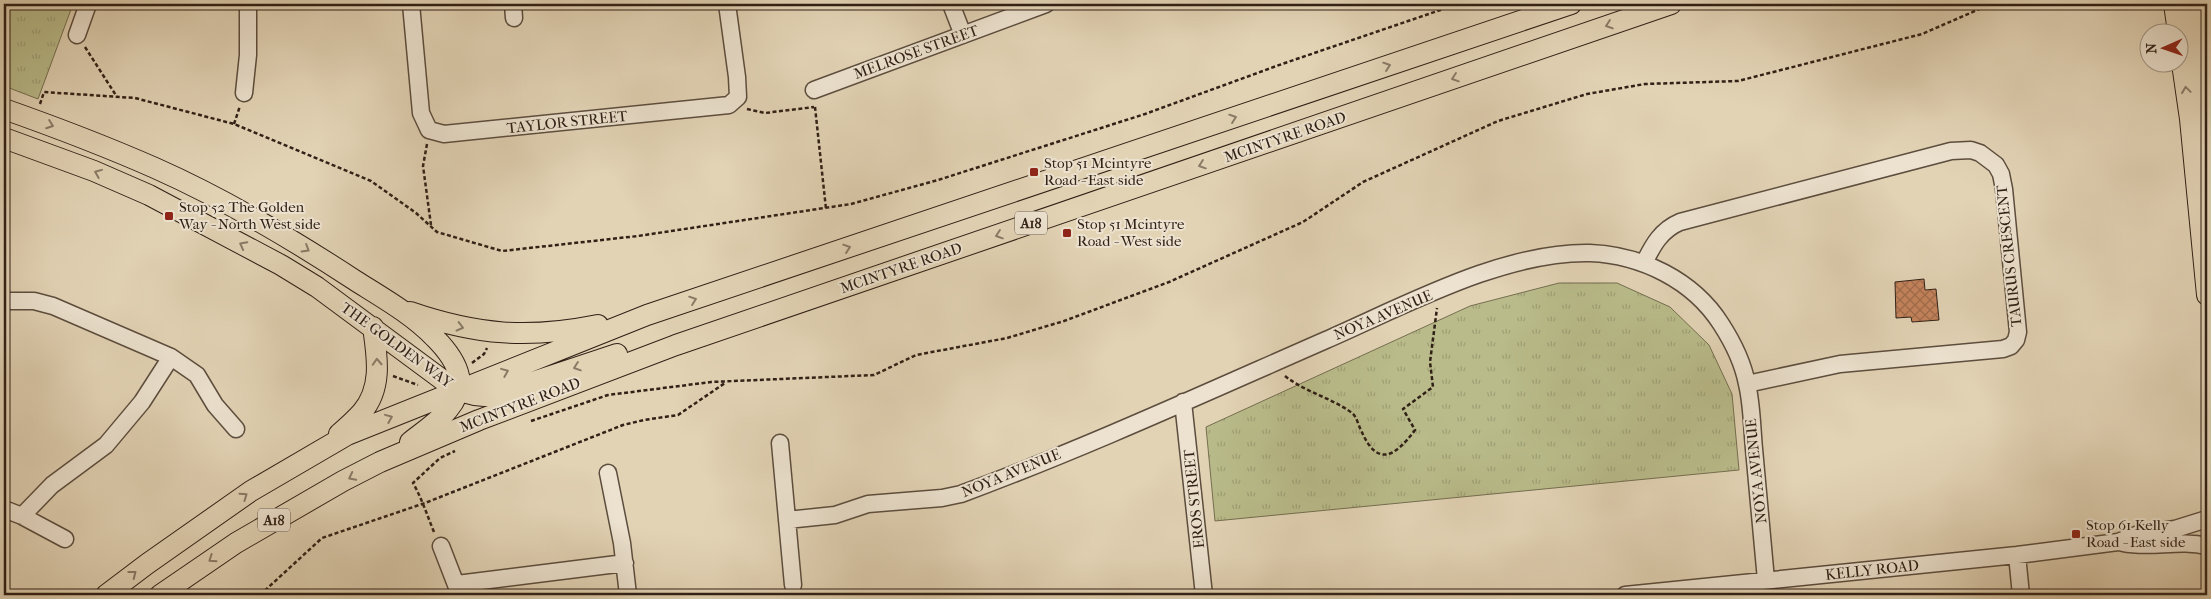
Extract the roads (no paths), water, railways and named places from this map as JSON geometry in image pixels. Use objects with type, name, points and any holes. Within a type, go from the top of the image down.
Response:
[{"type":"main road","name":"A18","points":[[106,595],[146,564],[251,491],[347,435],[647,316],[1571,4]]},
{"type":"main road","name":"MCINTYRE ROAD","points":[[160,595],[236,543],[343,481],[395,455],[479,420],[676,346],[1672,4]]},
{"type":"main road","points":[[2174,4],[2176,22]]},
{"type":"main road","points":[[2194,4],[2207,162]]},
{"type":"main road","points":[[2183,72],[2190,119],[2207,295]]},
{"type":"main road","name":"THE GOLDEN WAY","points":[[4,109],[86,138],[157,169],[226,204],[306,249],[396,307],[435,337],[447,351],[459,376],[459,390]]},
{"type":"main road","name":"THE GOLDEN WAY","points":[[4,138],[94,171],[150,195],[281,265],[317,287],[459,390]]},
{"type":"main road","points":[[396,307],[470,329],[531,334],[564,332],[647,316]]},
{"type":"main road","points":[[328,445],[362,413],[374,391],[377,361],[373,327]]},
{"type":"main road","points":[[395,455],[445,413],[459,390],[484,397],[494,396],[622,352],[676,346]]},
{"type":"street","points":[[77,35],[88,4]]},
{"type":"street","points":[[244,93],[248,55],[248,4]]},
{"type":"street","name":"TAYLOR STREET","points":[[411,4],[421,113],[429,130],[444,134],[729,106],[738,97],[727,4]]},
{"type":"street","points":[[952,4],[963,35]]},
{"type":"street","name":"MELROSE STREET","points":[[814,90],[1046,4]]},
{"type":"street","name":"TAURUS CRESCENT","points":[[1644,263],[1658,238],[1671,226],[1680,222],[1951,151],[1971,150],[1980,153],[1996,165],[2004,189],[2018,332],[2016,340],[2011,346],[1993,351],[1962,352],[1840,364],[1747,384]]},
{"type":"street","name":"NOYA AVENUE","points":[[787,520],[835,514],[868,504],[942,498],[961,494],[1183,402],[1441,290],[1489,272],[1557,256],[1590,253],[1644,263],[1673,278],[1696,295],[1710,309],[1732,344],[1747,384],[1766,580]]},
{"type":"street","points":[[4,301],[34,301],[53,306],[171,357],[197,375],[216,405],[236,429]]},
{"type":"street","points":[[22,516],[52,485],[106,445],[142,402],[171,357]]},
{"type":"street","name":"EROS STREET","points":[[1183,402],[1204,595]]},
{"type":"street","points":[[780,443],[793,585]]},
{"type":"street","points":[[608,473],[625,563],[628,595]]},
{"type":"street","points":[[4,509],[22,516],[65,539]]},
{"type":"street","name":"KELLY ROAD","points":[[1625,595],[2017,555],[2118,542],[2136,535],[2175,528],[2207,519]]},
{"type":"street","name":"KELLY ROAD","points":[[2118,542],[2136,546],[2192,543],[2207,546]]},
{"type":"street","points":[[441,546],[458,590],[625,563]]},
{"type":"street","points":[[2017,555],[2021,595]]},
{"type":"place","name":"Stop 51 Mcintyre Road - East side","points":[[1034,172]]},
{"type":"place","name":"Stop 52 The Golden Way - North West side","points":[[169,216]]},
{"type":"place","name":"Stop 51 Mcintyre Road - West side","points":[[1067,233]]},
{"type":"place","name":"Stop 61 Kelly Road - East side","points":[[2076,534]]}]
